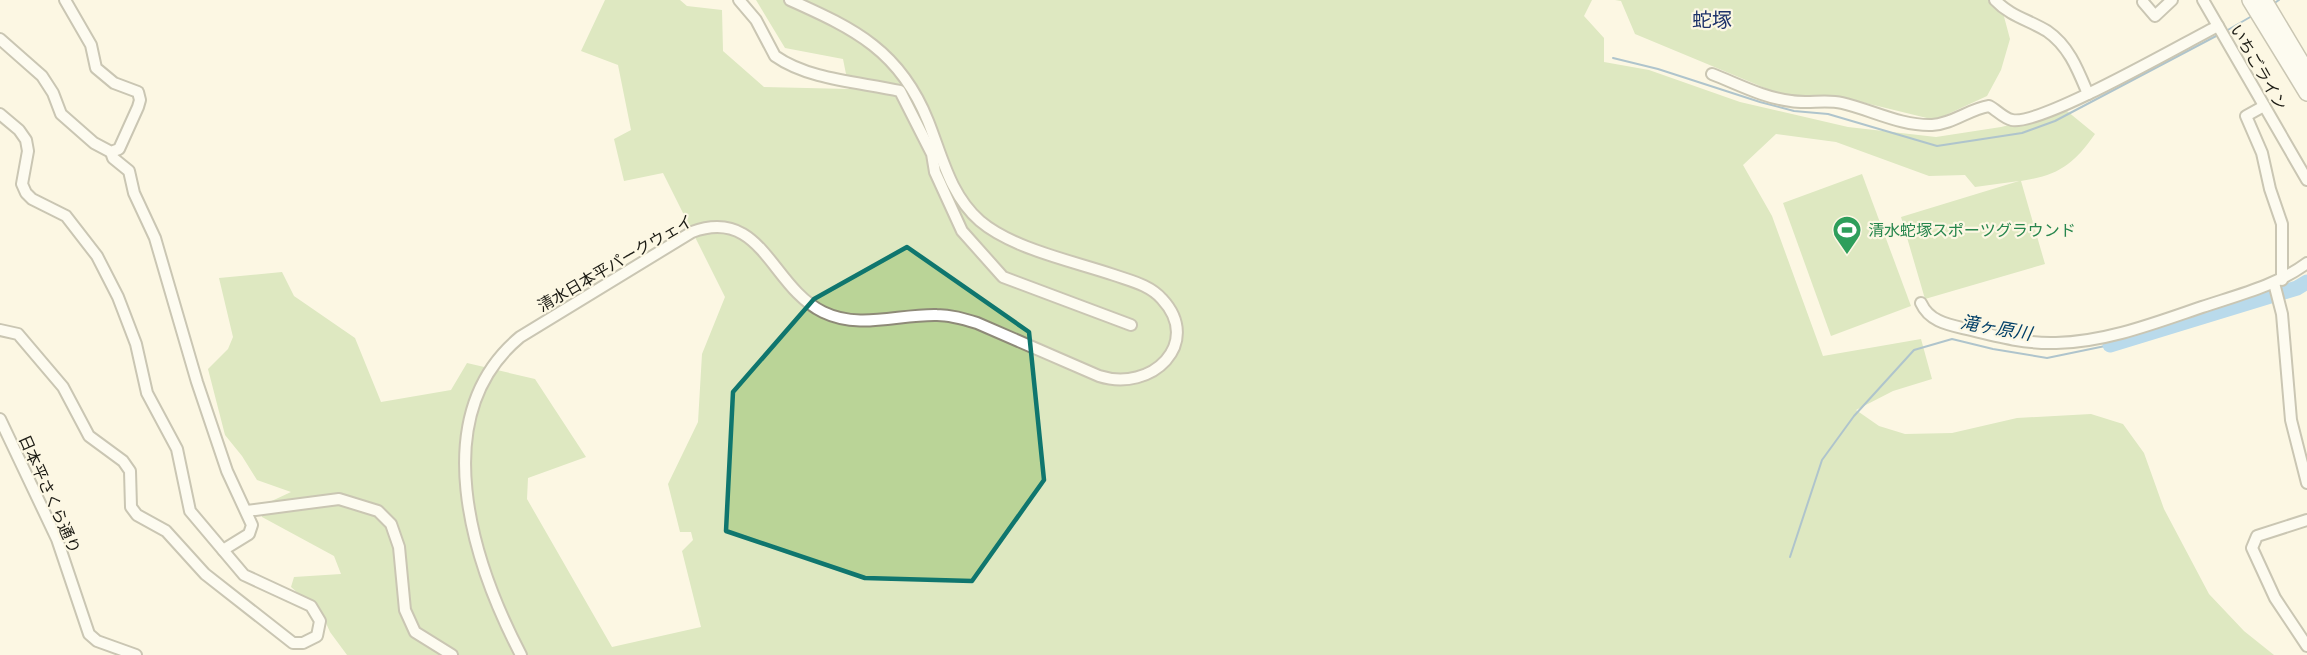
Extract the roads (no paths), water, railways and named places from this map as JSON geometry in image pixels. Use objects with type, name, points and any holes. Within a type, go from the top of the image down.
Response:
[{"type":"highway","points":[[2260,7],[2307,72]]},
{"type":"highway","points":[[2260,7],[2307,93]]},
{"type":"street","points":[[65,0],[91,45],[96,68],[114,83],[133,88],[140,100],[123,144],[111,152]]},
{"type":"street","points":[[739,0],[752,14],[775,56],[780,60],[808,72],[900,91],[932,154],[935,172],[962,231],[1003,277],[1131,325]]},
{"type":"street","name":"清水日本平パークウェイ","points":[[521,655],[490,589],[476,541],[468,491],[467,431],[473,401],[489,369],[505,350],[538,325],[686,235],[702,228],[728,226],[743,233],[760,247],[788,285],[804,300],[822,312],[840,318],[876,321],[935,315],[965,319],[1100,376],[1117,380],[1134,380],[1150,374],[1170,356],[1175,327],[1171,312],[1161,298],[1138,283],[1013,241],[980,220],[963,202],[949,177],[921,103],[893,62],[859,33],[790,0]]},
{"type":"street","points":[[1995,0],[2009,14],[2047,31],[2061,42],[2073,59],[2088,94]]},
{"type":"street","points":[[2143,2],[2155,16],[2172,0]]},
{"type":"street","name":"いちごライン","points":[[2203,0],[2307,180]]},
{"type":"street","points":[[1713,74],[1771,97],[1792,102],[1840,102],[1868,113],[1933,125],[1947,123],[1979,108],[1989,106],[2005,117],[2020,120],[2040,116],[2088,94],[2218,26]]},
{"type":"street","points":[[0,39],[42,76],[53,93],[61,114],[94,143],[111,152],[113,158],[129,171],[134,194],[155,238],[197,382],[227,471],[252,525],[249,534],[223,550]]},
{"type":"street","points":[[2264,106],[2246,116],[2262,153],[2270,189],[2282,224],[2277,287],[2291,420],[2307,483]]},
{"type":"street","points":[[0,114],[19,130],[26,140],[28,151],[22,184],[26,193],[32,200],[66,216],[97,256],[118,297],[136,344],[147,393],[177,449],[187,504],[197,521],[210,532],[238,570],[250,580],[311,606],[320,621],[317,636],[303,644],[293,643],[205,574],[166,531],[136,515],[131,507],[130,471],[123,461],[89,436],[63,387],[18,334],[0,330]]},
{"type":"street","points":[[1921,303],[1929,315],[1939,321],[2022,342],[2058,343],[2120,334],[2277,287],[2307,263]]},
{"type":"street","name":"日本平さくら通り","points":[[0,419],[57,538],[89,634],[97,641],[136,655]]},
{"type":"street","points":[[247,511],[339,499],[378,511],[391,524],[399,547],[405,609],[415,632],[452,655]]},
{"type":"street","points":[[2307,520],[2257,536],[2252,548],[2275,598],[2307,646]]},
{"type":"waterway","points":[[2273,4],[2279,0]]},
{"type":"waterway","points":[[2226,31],[2252,16]]},
{"type":"waterway","points":[[1613,58],[1658,69],[1760,102],[1794,111],[1828,114],[1937,146],[2022,133],[2055,121],[2218,35]]},
{"type":"waterway","name":"滝ヶ原川","points":[[2110,345],[2297,288],[2307,282]]},
{"type":"waterway","name":"滝ヶ原川","points":[[1790,557],[1822,460],[1854,416],[1914,350],[1952,339],[2047,358],[2110,345]]},
{"type":"place","name":"清水蛇塚スポーツグラウンド","points":[[1847,256]]},
{"type":"district","name":"蛇塚","points":[[1712,20]]}]
